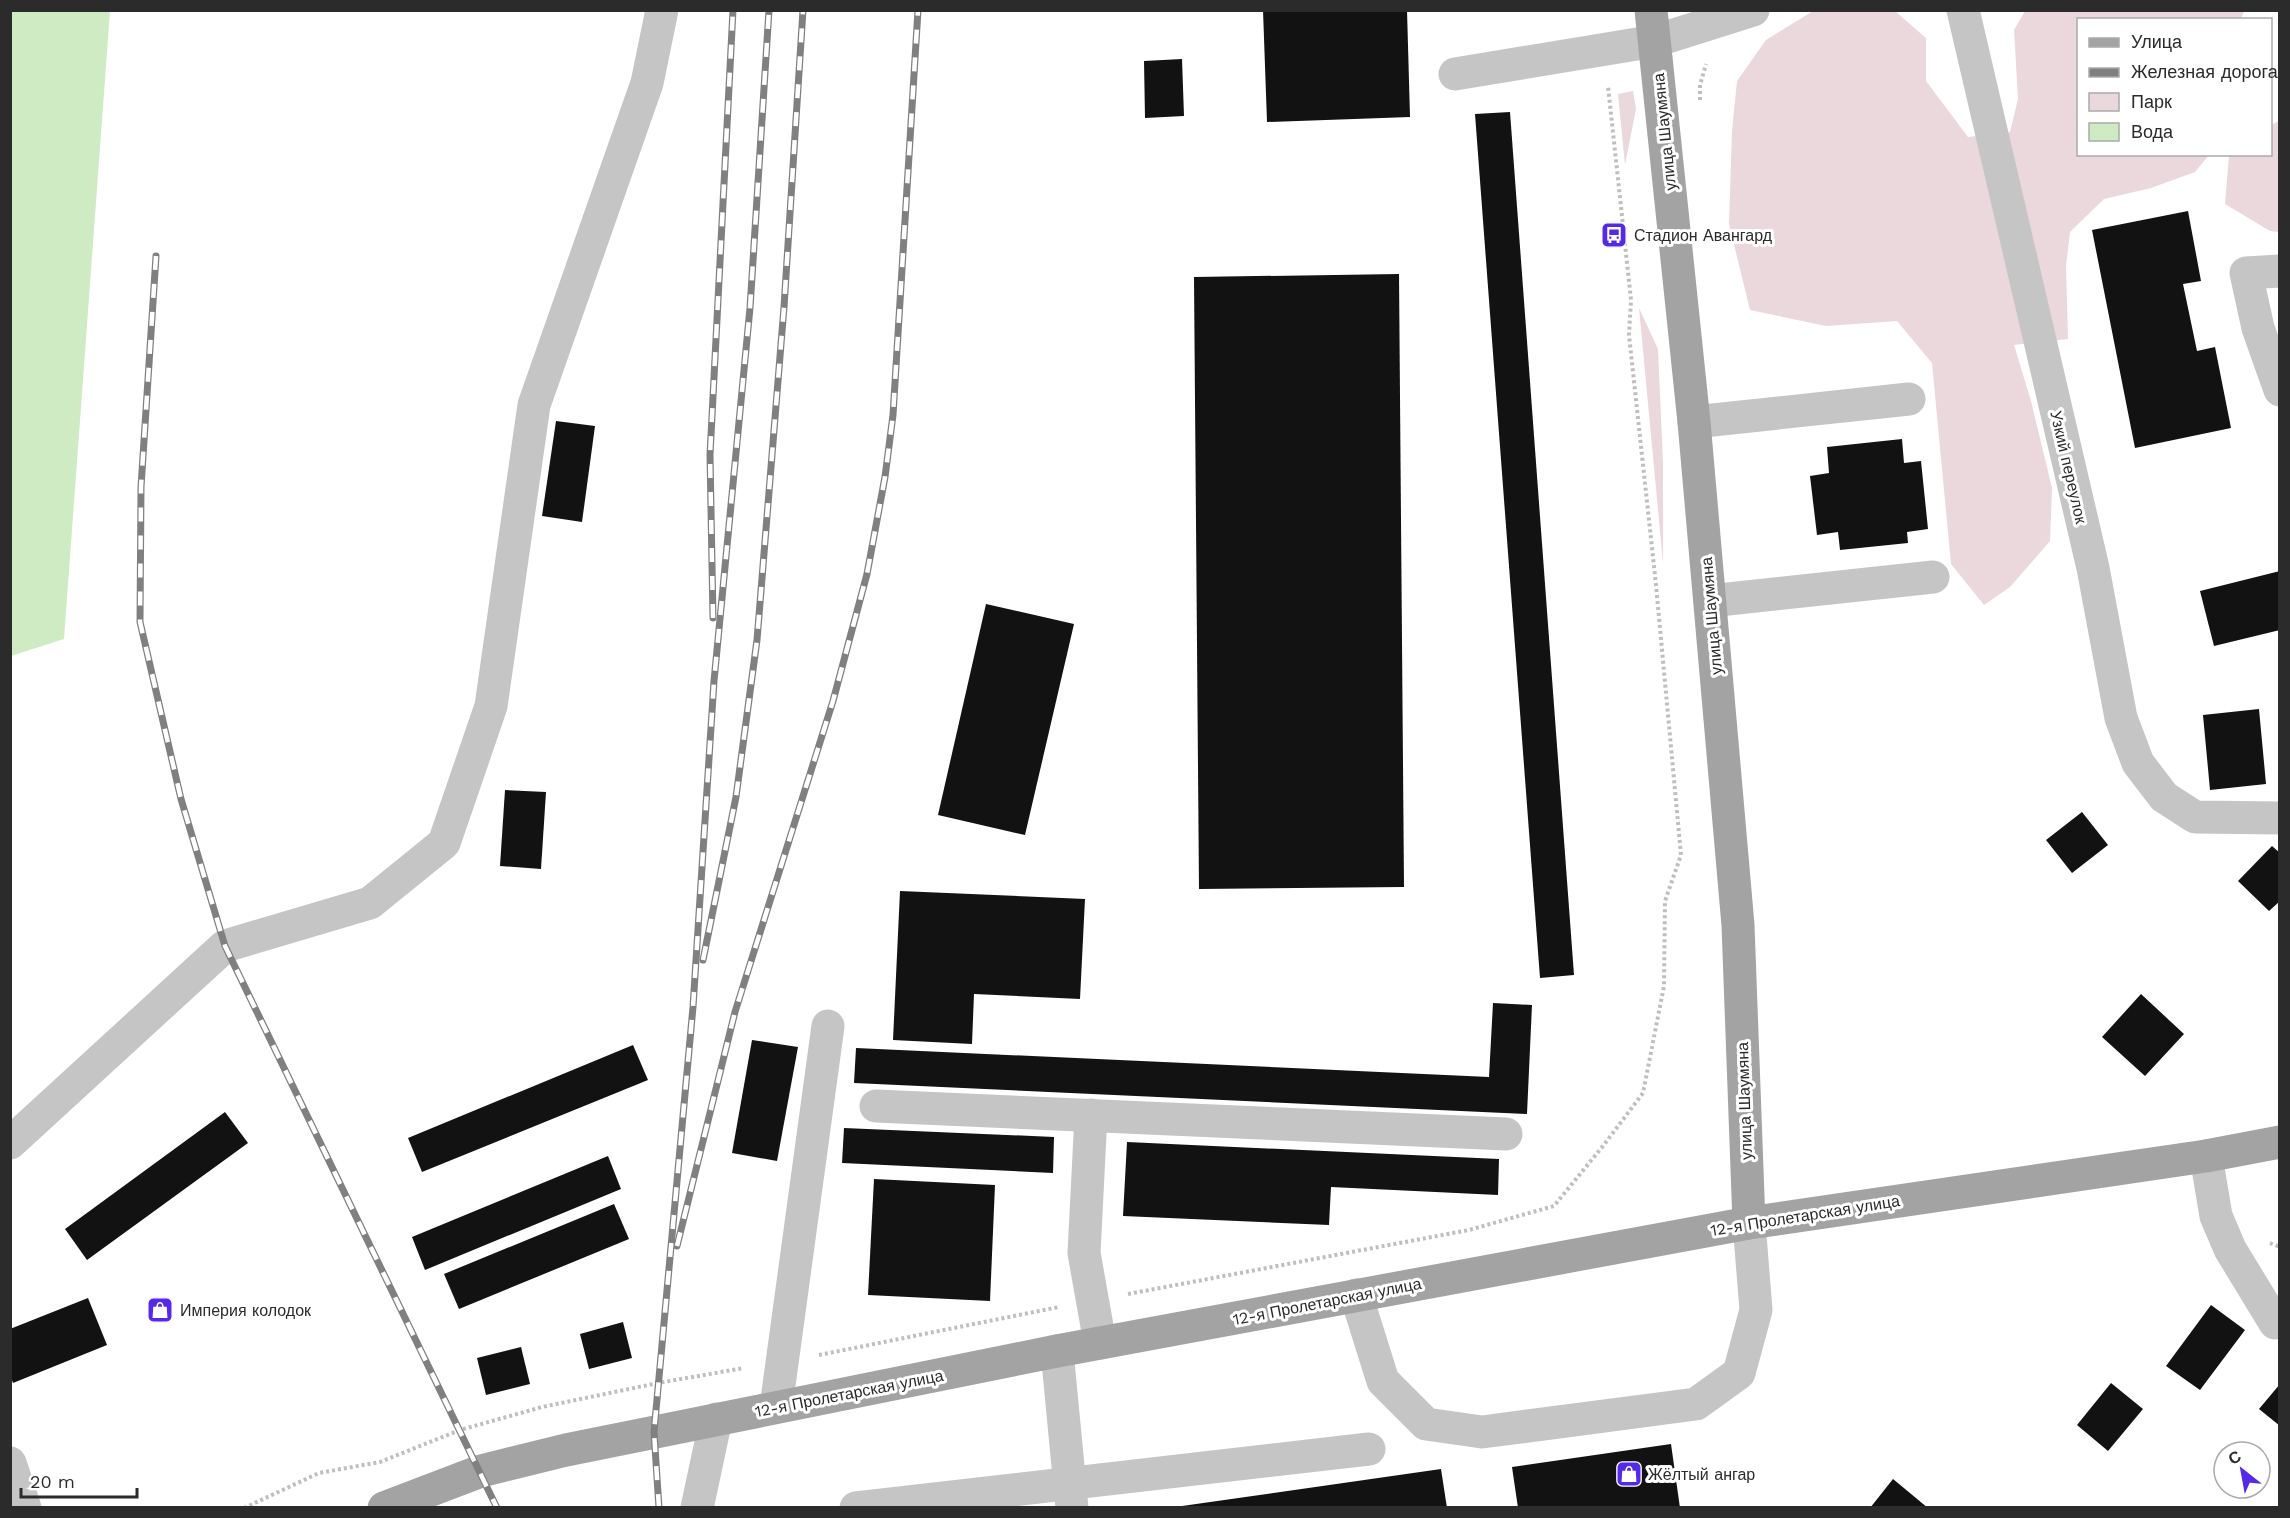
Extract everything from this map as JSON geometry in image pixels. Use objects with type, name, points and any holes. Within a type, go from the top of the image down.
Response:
[{"type":"main road","name":"улица Шаумяна","points":[[1653,26],[1694,422],[1737,925],[1749,1223]]},
{"type":"main road","name":"12-я Пролетарская улица","points":[[384,1508],[480,1472],[566,1450],[1100,1342],[1749,1223],[2206,1156],[2280,1142]]},
{"type":"street","points":[[10,1143],[225,946],[370,903],[444,843],[491,706],[534,405],[647,83],[662,10]]},
{"type":"street","points":[[1455,74],[1604,49],[1653,26],[1718,21],[1753,10]]},
{"type":"street","name":"Узкий переулок","points":[[1962,10],[2093,568],[2121,718],[2138,763],[2164,797],[2195,818],[2280,818]]},
{"type":"street","points":[[2280,270],[2246,273],[2258,328],[2280,390]]},
{"type":"street","points":[[1694,422],[1909,399]]},
{"type":"street","points":[[1710,601],[1933,577]]},
{"type":"street","points":[[776,1407],[828,1026]]},
{"type":"street","points":[[876,1106],[1506,1134]]},
{"type":"street","points":[[1090,1115],[1084,1253],[1100,1342]]},
{"type":"street","points":[[2206,1156],[2216,1216],[2230,1249],[2275,1323]]},
{"type":"street","points":[[1356,1295],[1383,1381],[1426,1424],[1482,1432],[1696,1404],[1740,1373],[1756,1310],[1749,1223]]},
{"type":"street","points":[[1057,1351],[1070,1495]]},
{"type":"street","points":[[697,1508],[716,1419]]},
{"type":"street","points":[[856,1508],[1070,1495],[1369,1449]]},
{"type":"street","points":[[10,1463],[25,1508]]},
{"type":"path","points":[[1700,105],[1700,85],[1718,21]]},
{"type":"path","points":[[244,1508],[319,1473],[380,1462],[460,1430],[542,1407],[1092,1300],[1469,1230],[1554,1206],[1643,1093],[1664,986],[1665,901],[1681,855],[1657,596],[1629,335],[1631,300],[1604,49]]},
{"type":"green space","points":[[1813,11],[1895,11],[1926,38],[1926,81],[1968,137],[2010,132],[2018,99],[2014,30],[2025,11],[2244,11],[2241,18],[2077,18],[2077,156],[2208,156],[2195,172],[2151,188],[2104,199],[2070,232],[2066,266],[2068,339],[2014,345],[2031,401],[2052,488],[2050,541],[2010,587],[1984,605],[1951,564],[1932,363],[1897,321],[1826,326],[1750,310],[1729,224],[1732,131],[1737,81],[1766,40]]},
{"type":"green space","points":[[1633,91],[1636,109],[1625,165],[1618,94]]},
{"type":"green space","points":[[2279,121],[2279,232],[2270,231],[2225,204],[2229,156],[2272,156],[2272,124]]},
{"type":"green space","points":[[1639,308],[1658,349],[1663,462],[1663,563]]},
{"type":"water","points":[[10,11],[110,11],[64,639],[11,656]]},
{"type":"building","points":[[1263,10],[1407,10],[1410,117],[1267,122]]},
{"type":"building","points":[[1182,59],[1184,116],[1145,118],[1144,61]]},
{"type":"building","points":[[1510,112],[1574,975],[1540,978],[1475,114]]},
{"type":"building","points":[[2188,211],[2201,281],[2183,284],[2197,351],[2215,347],[2231,428],[2135,448],[2092,230]]},
{"type":"building","points":[[1399,274],[1404,887],[1199,889],[1194,277]]},
{"type":"building","points":[[556,421],[595,426],[582,522],[542,516]]},
{"type":"building","points":[[1902,439],[1904,463],[1921,461],[1928,529],[1907,532],[1908,543],[1840,550],[1838,532],[1817,535],[1810,476],[1829,473],[1827,447]]},
{"type":"building","points":[[2280,571],[2280,630],[2214,646],[2200,591]]},
{"type":"building","points":[[986,604],[1074,624],[1025,835],[938,815]]},
{"type":"building","points":[[2259,709],[2266,784],[2210,790],[2203,715]]},
{"type":"building","points":[[505,790],[546,792],[541,869],[500,866]]},
{"type":"building","points":[[2082,812],[2108,845],[2072,873],[2046,840]]},
{"type":"building","points":[[2272,846],[2280,853],[2280,901],[2269,911],[2238,881]]},
{"type":"building","points":[[900,891],[1085,899],[1080,999],[974,994],[972,1044],[893,1040]]},
{"type":"building","points":[[2141,994],[2184,1034],[2145,1076],[2102,1037]]},
{"type":"building","points":[[1493,1003],[1532,1005],[1527,1114],[854,1083],[856,1048],[1489,1077]]},
{"type":"building","points":[[752,1040],[798,1047],[777,1161],[732,1153]]},
{"type":"building","points":[[633,1045],[648,1080],[422,1172],[408,1138]]},
{"type":"building","points":[[225,1112],[248,1143],[87,1260],[65,1229]]},
{"type":"building","points":[[844,1128],[1054,1137],[1053,1173],[842,1163]]},
{"type":"building","points":[[1127,1142],[1499,1159],[1498,1195],[1331,1187],[1329,1225],[1123,1216]]},
{"type":"building","points":[[608,1156],[621,1189],[425,1270],[412,1237]]},
{"type":"building","points":[[874,1179],[995,1185],[990,1301],[868,1295]]},
{"type":"building","points":[[614,1204],[629,1239],[459,1309],[444,1274]]},
{"type":"building","points":[[88,1298],[107,1345],[13,1383],[10,1375],[10,1329]]},
{"type":"building","points":[[2211,1305],[2245,1330],[2200,1390],[2166,1366]]},
{"type":"building","points":[[623,1322],[632,1358],[589,1369],[580,1334]]},
{"type":"building","points":[[521,1347],[530,1384],[486,1395],[477,1358]]},
{"type":"building","points":[[2111,1383],[2143,1409],[2108,1451],[2077,1425]]},
{"type":"building","points":[[2280,1384],[2280,1426],[2259,1409]]},
{"type":"building","points":[[1671,1444],[1680,1508],[1518,1508],[1512,1467]]},
{"type":"building","points":[[1441,1469],[1447,1508],[1183,1508],[1182,1506]]},
{"type":"building","points":[[1893,1479],[1928,1508],[1870,1508]]},
{"type":"railway","points":[[713,618],[710,455],[733,10]]},
{"type":"railway","points":[[659,1508],[654,1432],[693,1007],[714,681],[750,308],[769,10]]},
{"type":"railway","points":[[703,960],[736,797],[757,640],[784,307],[803,10]]},
{"type":"railway","points":[[677,1246],[735,1012],[833,701],[867,574],[885,477],[893,415],[918,10]]},
{"type":"railway","points":[[156,256],[141,487],[140,622],[181,799],[225,946],[497,1508]]},
{"type":"place","name":"Стадион Авангард","points":[[1614,235]]},
{"type":"place","name":"Империя колодок","points":[[160,1310]]},
{"type":"place","name":"Жёлтый ангар","points":[[1629,1474]]}]
